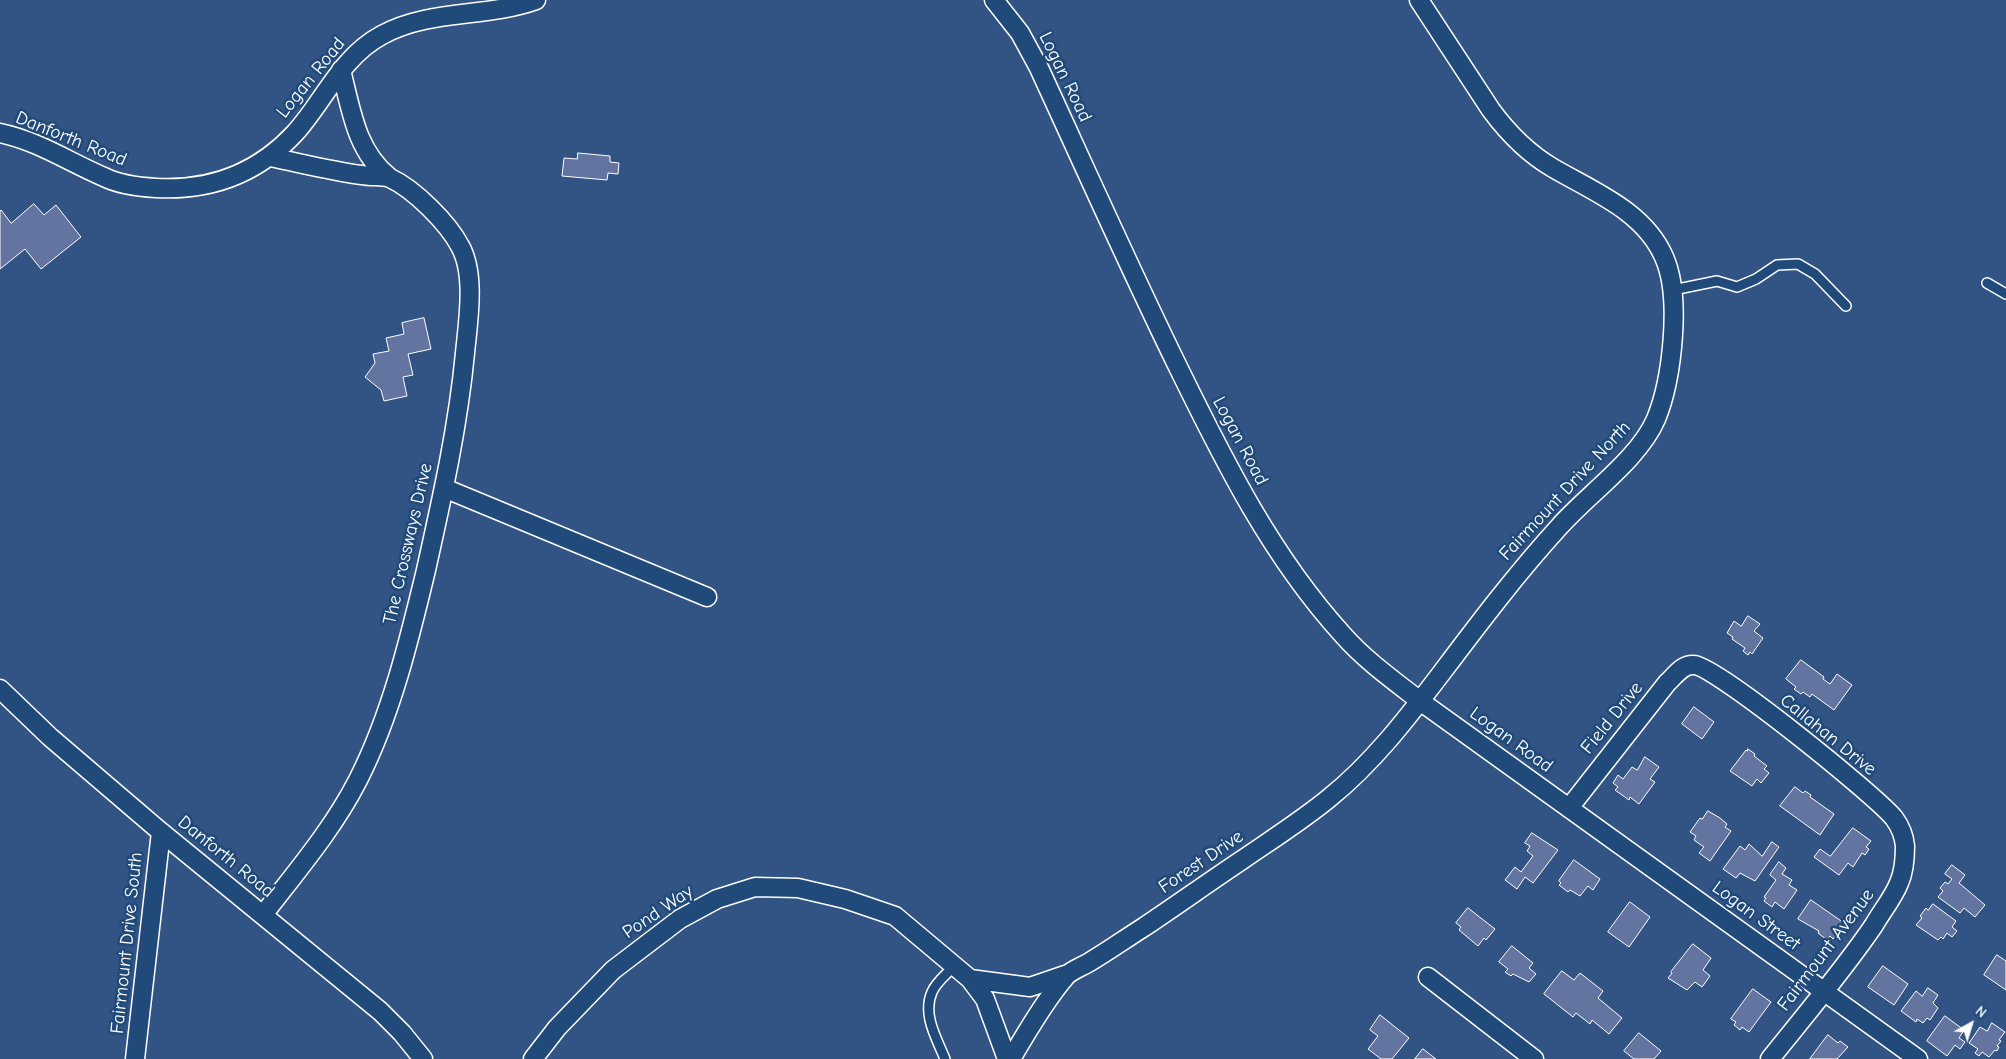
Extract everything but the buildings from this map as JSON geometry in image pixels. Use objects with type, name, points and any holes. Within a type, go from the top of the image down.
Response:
[{"type":"street","name":"Logan Road","points":[[270,157],[300,128],[341,70],[364,46],[393,30],[442,16],[506,8],[536,0]]},
{"type":"street","name":"Logan Road","points":[[994,0],[1020,33],[1039,68],[1151,311],[1216,443],[1251,507],[1288,565],[1314,601],[1343,635],[1384,673],[1569,808]]},
{"type":"street","name":"Fairmount Drive North","points":[[1419,0],[1503,126],[1525,148],[1551,167],[1590,186],[1612,200],[1633,217],[1657,242],[1666,260],[1674,290],[1675,314],[1662,398],[1656,419],[1647,436],[1561,524],[1514,579],[1420,701]]},
{"type":"street","name":"The Crossways Drive","points":[[263,915],[337,816],[357,781],[374,743],[393,691],[413,623],[444,488],[461,389],[469,300],[467,265],[461,247],[439,218],[417,196],[389,177],[371,159],[361,142],[354,123],[341,70]]},
{"type":"street","name":"Danforth Road","points":[[0,133],[45,148],[104,178],[140,187],[180,189],[205,186],[228,179],[270,157]]},
{"type":"street","points":[[270,157],[362,176],[389,177]]},
{"type":"street","points":[[444,488],[707,597]]},
{"type":"street","name":"Field Drive","points":[[1569,808],[1667,683],[1686,666],[1697,665]]},
{"type":"street","name":"Callahan Drive","points":[[1697,665],[1745,695],[1884,807],[1902,832],[1905,844],[1905,859]]},
{"type":"street","name":"Danforth Road","points":[[0,689],[50,737],[160,832],[380,1011],[402,1033],[423,1059]]},
{"type":"street","name":"Forest Drive","points":[[1011,1059],[1068,974],[1147,925],[1330,798],[1383,747],[1420,701]]},
{"type":"street","name":"Logan Street","points":[[1569,808],[1918,1059]]},
{"type":"street","name":"Fairmount Drive South","points":[[135,1059],[160,832]]},
{"type":"street","name":"Fairmount Avenue","points":[[1770,1059],[1863,941],[1900,882],[1905,859]]},
{"type":"street","name":"Pond Way","points":[[533,1059],[556,1028],[613,970],[680,918],[716,899],[755,886],[798,888],[845,899],[895,916],[970,979],[985,1000],[1007,1059]]},
{"type":"street","points":[[970,979],[1030,987],[1068,974]]},
{"type":"street","points":[[1428,977],[1534,1059]]},
{"type":"lane","points":[[1674,290],[1717,281],[1736,287],[1756,279],[1777,265],[1798,264],[1815,274],[1846,306]]},
{"type":"lane","points":[[1987,283],[2006,294]]},
{"type":"lane","points":[[945,1059],[930,1022],[929,1004],[932,992],[954,966]]}]
